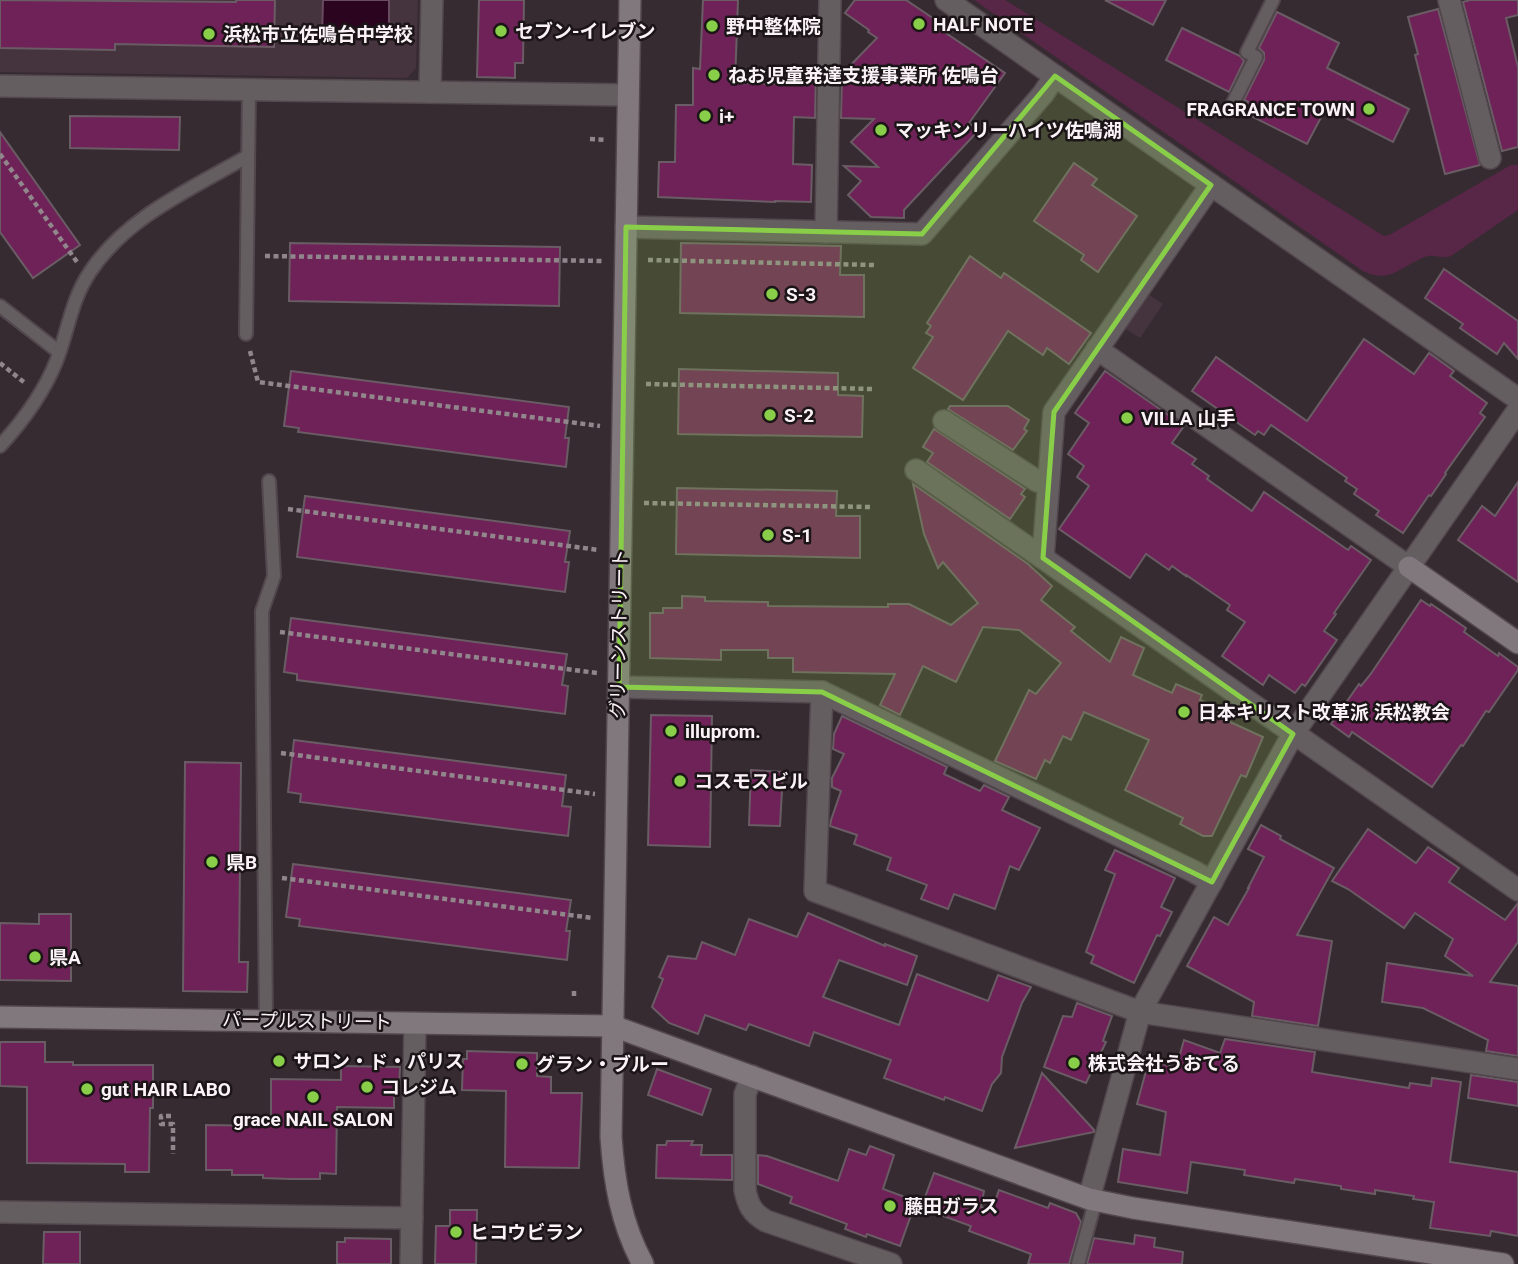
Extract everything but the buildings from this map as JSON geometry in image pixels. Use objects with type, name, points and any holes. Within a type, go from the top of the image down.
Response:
[{"type":"street","points":[[430,92],[432,0]]},
{"type":"street","name":"グリーンストリート","points":[[630,0],[611,1137],[616,1188],[630,1237],[642,1264]]},
{"type":"street","points":[[826,232],[830,0]]},
{"type":"street","points":[[946,0],[1518,399]]},
{"type":"street","points":[[1449,0],[1490,158]]},
{"type":"street","points":[[626,227],[922,233],[1043,94],[1055,76]]},
{"type":"street","points":[[0,86],[628,95]]},
{"type":"street","points":[[1042,558],[1054,412],[1211,185]]},
{"type":"street","points":[[1097,349],[1518,643]]},
{"type":"street","points":[[1092,1199],[1140,1012],[1293,734],[1518,410]]},
{"type":"street","points":[[944,421],[1037,481],[1048,482]]},
{"type":"street","points":[[916,470],[1518,890]]},
{"type":"street","points":[[619,687],[822,692],[1212,882]]},
{"type":"street","points":[[822,692],[815,891],[1140,1012],[1518,1069]]},
{"type":"street","name":"パープルストリート","points":[[0,1017],[613,1026],[1092,1199],[1133,1208],[1503,1264]]},
{"type":"street","points":[[411,1264],[415,1023]]},
{"type":"street","points":[[752,1076],[745,1094],[745,1190],[747,1203],[754,1214],[765,1221],[891,1264]]},
{"type":"street","points":[[0,1212],[412,1218]]},
{"type":"lane","points":[[1233,103],[1256,57],[1247,52],[1273,0]]},
{"type":"lane","points":[[246,334],[248,90]]},
{"type":"lane","points":[[0,446],[40,394],[59,352],[76,298],[87,276],[110,248],[155,210],[248,156]]},
{"type":"lane","points":[[0,306],[59,352]]},
{"type":"lane","points":[[266,1020],[262,611],[274,576],[269,481]]},
{"type":"lane","points":[[1078,1264],[1092,1199]]},
{"type":"path","points":[[590,139],[600,140]]},
{"type":"path","points":[[0,154],[87,276]]},
{"type":"path","points":[[247,256],[597,261]]},
{"type":"path","points":[[653,260],[874,265]]},
{"type":"path","points":[[246,334],[258,382],[595,425]]},
{"type":"path","points":[[0,363],[40,394]]},
{"type":"path","points":[[651,384],[872,389]]},
{"type":"path","points":[[650,503],[870,508]]},
{"type":"path","points":[[281,508],[593,549]]},
{"type":"path","points":[[272,631],[591,672]]},
{"type":"path","points":[[274,752],[589,794]]},
{"type":"path","points":[[275,877],[587,918]]},
{"type":"path","points":[[574,991],[574,999]]},
{"type":"path","points":[[171,1116],[161,1116],[161,1124],[173,1124],[173,1154]]},
{"type":"highlighted area","points":[[1055,76],[1211,185],[1054,412],[1043,558],[1293,734],[1212,882],[822,692],[619,687],[626,227],[922,234]]},
{"type":"shaded area","name":"浜松市立佐鳴台中学校","points":[[0,0],[418,0],[416,68],[407,78],[0,72]]},
{"type":"shaded area","points":[[323,0],[389,0],[389,39],[322,38]]},
{"type":"shaded area","points":[[974,0],[1005,0],[1384,236],[1511,165],[1518,165],[1518,210],[1451,256],[1428,256],[1388,275],[1370,274]]},
{"type":"shaded area","points":[[1148,294],[1163,304],[1140,338],[1124,328]]},
{"type":"place","name":"HALF NOTE","points":[[919,24]]},
{"type":"place","name":"野中整体院","points":[[712,26]]},
{"type":"place","name":"セブン-イレブン","points":[[501,31]]},
{"type":"place","name":"浜松市立佐鳴台中学校","points":[[209,34]]},
{"type":"place","name":"ねお児童発達支援事業所 佐鳴台","points":[[714,75]]},
{"type":"place","name":"FRAGRANCE TOWN","points":[[1369,109]]},
{"type":"place","name":"i+","points":[[705,116]]},
{"type":"place","name":"マッキンリーハイツ佐鳴湖","points":[[881,130]]},
{"type":"place","name":"S-3","points":[[772,294]]},
{"type":"place","name":"S-2","points":[[770,415]]},
{"type":"place","name":"VILLA 山手","points":[[1127,418]]},
{"type":"place","name":"S-1","points":[[768,535]]},
{"type":"place","name":"日本キリスト改革派 浜松教会","points":[[1184,712]]},
{"type":"place","name":"illuprom.","points":[[671,731]]},
{"type":"place","name":"コスモスビル","points":[[680,781]]},
{"type":"place","name":"県B","points":[[212,862]]},
{"type":"place","name":"県A","points":[[35,957]]},
{"type":"place","name":"サロン・ド・パリス","points":[[279,1061]]},
{"type":"place","name":"株式会社うおてる","points":[[1074,1063]]},
{"type":"place","name":"グラン・ブルー","points":[[522,1064]]},
{"type":"place","name":"コレジム","points":[[367,1087]]},
{"type":"place","name":"gut HAIR LABO","points":[[87,1089]]},
{"type":"place","name":"grace NAIL SALON","points":[[313,1097]]},
{"type":"place","name":"藤田ガラス","points":[[890,1206]]},
{"type":"place","name":"ヒコウビラン","points":[[456,1232]]}]
